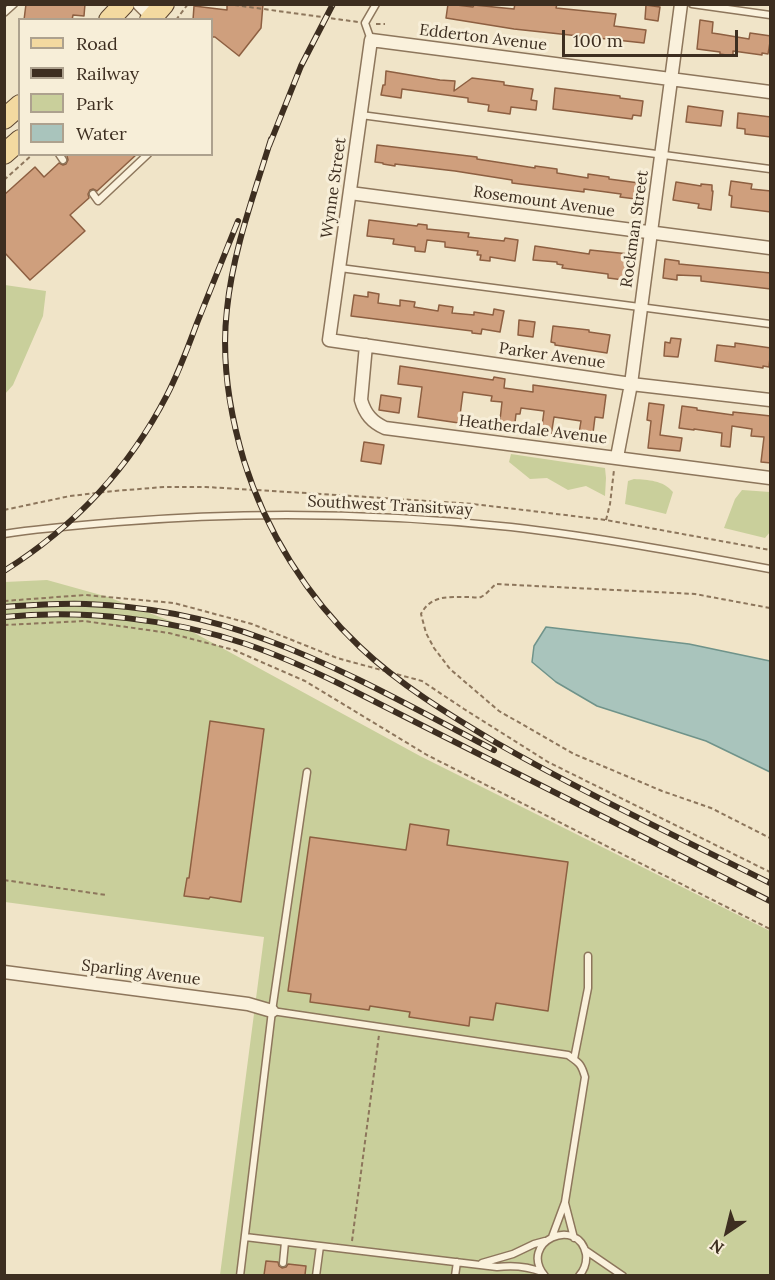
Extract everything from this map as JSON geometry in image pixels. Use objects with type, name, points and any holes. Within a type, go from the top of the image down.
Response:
[{"type":"main road","points":[[111,18],[124,4]]},
{"type":"main road","points":[[4,119],[18,107]]},
{"type":"main road","points":[[4,154],[18,142]]},
{"type":"street","name":"Rockman Street","points":[[617,457],[631,384],[681,4]]},
{"type":"street","name":"Edderton Avenue","points":[[370,40],[771,92]]},
{"type":"street","name":"Wynne Street","points":[[329,340],[370,40]]},
{"type":"street","name":"Rosemount Avenue","points":[[350,193],[771,248]]},
{"type":"street","name":"Parker Avenue","points":[[329,340],[631,384],[771,400]]},
{"type":"street","name":"Heatherdale Avenue","points":[[366,345],[361,400],[370,419],[385,428],[771,478]]},
{"type":"street","name":"Sparling Avenue","points":[[4,972],[248,1004],[272,1011]]},
{"type":"lane","points":[[4,13],[14,4]]},
{"type":"lane","points":[[370,40],[365,23],[376,4]]},
{"type":"lane","points":[[692,4],[771,15]]},
{"type":"lane","points":[[360,115],[771,169]]},
{"type":"lane","points":[[93,194],[98,201],[146,156]]},
{"type":"lane","points":[[339,268],[771,324]]},
{"type":"lane","name":"Southwest Transitway","points":[[4,534],[69,526],[184,518],[302,515],[387,518],[501,526],[673,551],[771,569]]},
{"type":"lane","points":[[240,1275],[272,1011],[307,771]]},
{"type":"lane","points":[[574,1059],[588,988],[588,956]]},
{"type":"lane","points":[[272,1011],[568,1055],[582,1065],[585,1077],[565,1202],[552,1237]]},
{"type":"lane","points":[[565,1202],[574,1238]]},
{"type":"lane","points":[[478,1264],[513,1254],[559,1234],[574,1238],[585,1250],[585,1265],[579,1275]]},
{"type":"lane","points":[[245,1237],[497,1267],[510,1265],[531,1267],[544,1274]]},
{"type":"lane","points":[[544,1274],[538,1263],[538,1255],[545,1241]]},
{"type":"lane","points":[[283,1263],[285,1242]]},
{"type":"lane","points":[[316,1275],[320,1246]]},
{"type":"lane","points":[[585,1250],[623,1275]]},
{"type":"lane","points":[[455,1275],[457,1262]]},
{"type":"path","points":[[178,18],[188,4]]},
{"type":"path","points":[[227,4],[385,24]]},
{"type":"path","points":[[4,180],[31,156]]},
{"type":"path","points":[[606,520],[617,457]]},
{"type":"path","points":[[4,510],[70,496],[103,492],[206,487],[473,504],[606,520],[771,550]]},
{"type":"path","points":[[771,608],[695,594],[496,584],[484,596],[478,598],[436,599],[425,606],[421,614],[426,633],[450,669],[499,711],[574,754],[662,791],[711,808],[771,838]]},
{"type":"path","points":[[4,601],[85,596],[174,603],[252,624],[337,658],[422,681],[548,762],[771,872]]},
{"type":"path","points":[[4,625],[84,621],[169,633],[234,650],[305,681],[427,755],[771,929]]},
{"type":"path","points":[[4,880],[106,895]]},
{"type":"path","points":[[351,1250],[380,1026]]},
{"type":"green space","points":[[5,285],[46,291],[43,316],[13,385],[5,394]]},
{"type":"green space","points":[[511,454],[605,468],[605,496],[586,486],[568,490],[547,478],[530,479],[509,462]]},
{"type":"green space","points":[[634,479],[660,483],[673,492],[666,514],[625,504],[628,481]]},
{"type":"green space","points":[[742,490],[770,492],[770,532],[765,538],[724,528],[735,499]]},
{"type":"green space","points":[[47,580],[108,597],[178,624],[420,756],[770,931],[770,1275],[220,1275],[264,937],[5,902],[5,582]]},
{"type":"water","points":[[546,627],[689,644],[770,661],[770,772],[706,741],[597,706],[556,682],[532,662],[534,646]]},
{"type":"building","points":[[26,4],[85,4],[84,16],[24,18]]},
{"type":"building","points":[[227,4],[263,4],[261,28],[239,56],[213,37],[213,18],[193,18],[194,6],[227,10]]},
{"type":"building","points":[[448,4],[514,9],[515,4],[557,4],[556,8],[616,14],[614,26],[646,30],[644,43],[514,29],[446,18]]},
{"type":"building","points":[[646,5],[660,7],[658,21],[645,19]]},
{"type":"building","points":[[700,20],[713,22],[712,33],[749,39],[750,33],[771,36],[768,54],[733,51],[733,56],[697,49]]},
{"type":"building","points":[[386,71],[455,81],[454,91],[472,78],[533,89],[531,100],[537,101],[536,110],[511,107],[510,114],[488,111],[489,105],[468,102],[468,98],[402,89],[401,98],[381,95],[383,85],[385,85]]},
{"type":"building","points":[[555,88],[643,101],[641,116],[633,115],[632,119],[553,109]]},
{"type":"building","points":[[688,106],[723,111],[721,126],[686,122]]},
{"type":"building","points":[[738,113],[771,117],[771,137],[745,134],[745,129],[737,128]]},
{"type":"building","points":[[377,145],[477,157],[477,159],[535,168],[535,166],[557,169],[557,173],[588,178],[588,174],[639,183],[636,199],[620,197],[621,194],[584,189],[584,192],[512,183],[512,180],[455,171],[375,162]]},
{"type":"building","points":[[67,156],[135,156],[97,191],[90,190],[89,198],[70,215],[85,231],[30,280],[4,252],[4,195],[35,167],[44,177],[59,163],[66,164]]},
{"type":"building","points":[[731,181],[752,184],[751,189],[771,191],[771,212],[731,207],[732,196],[729,195]]},
{"type":"building","points":[[676,182],[701,186],[701,184],[712,185],[711,210],[698,208],[699,204],[673,200]]},
{"type":"building","points":[[369,220],[417,226],[418,224],[427,225],[427,229],[469,233],[468,237],[504,241],[505,238],[518,240],[515,261],[490,257],[490,261],[480,260],[481,255],[477,255],[478,251],[445,247],[445,242],[427,240],[425,252],[415,251],[415,247],[393,244],[394,239],[367,236]]},
{"type":"building","points":[[535,246],[589,254],[590,250],[629,254],[626,276],[624,280],[608,278],[608,274],[562,268],[563,265],[557,262],[533,260]]},
{"type":"building","points":[[665,259],[679,261],[679,264],[771,273],[771,289],[701,281],[701,276],[677,275],[677,280],[663,278]]},
{"type":"building","points":[[368,292],[379,294],[378,303],[400,306],[400,300],[415,302],[414,307],[438,311],[439,305],[453,307],[452,313],[474,315],[474,312],[493,315],[494,309],[504,311],[500,332],[482,329],[481,334],[351,316],[354,295],[368,297]]},
{"type":"building","points":[[519,320],[535,322],[533,337],[518,335]]},
{"type":"building","points":[[553,326],[610,335],[607,353],[555,345],[551,342]]},
{"type":"building","points":[[671,338],[681,339],[678,357],[664,356],[665,342],[670,343]]},
{"type":"building","points":[[735,343],[771,348],[769,367],[715,361],[717,345],[735,347]]},
{"type":"building","points":[[400,366],[493,380],[494,377],[505,379],[504,388],[533,392],[533,385],[606,395],[603,418],[595,417],[592,441],[578,439],[581,421],[554,417],[551,436],[541,434],[544,411],[521,408],[520,414],[516,414],[514,431],[499,429],[502,402],[491,401],[492,396],[463,392],[459,423],[418,417],[422,387],[398,384]]},
{"type":"building","points":[[381,395],[401,398],[399,413],[379,410]]},
{"type":"building","points":[[649,403],[664,405],[660,435],[682,438],[680,451],[648,448],[651,421],[647,420]]},
{"type":"building","points":[[682,406],[733,415],[733,412],[771,416],[771,463],[761,462],[764,437],[751,436],[752,429],[732,426],[730,447],[721,446],[722,433],[679,428]]},
{"type":"building","points":[[364,442],[384,445],[381,464],[361,461]]},
{"type":"building","points":[[210,721],[264,729],[241,902],[184,896],[187,878],[189,878]]},
{"type":"building","points":[[410,824],[449,830],[447,845],[568,862],[548,1011],[496,1003],[493,1020],[470,1017],[469,1026],[409,1017],[410,1012],[370,1006],[369,1010],[310,1002],[311,994],[288,991],[310,837],[406,850]]},
{"type":"building","points":[[266,1261],[278,1262],[282,1268],[288,1264],[306,1266],[305,1275],[264,1275]]},
{"type":"railway","points":[[269,146],[301,66],[333,4]]},
{"type":"railway","points":[[271,139],[234,265],[227,309],[225,348],[230,405],[244,461],[264,513],[290,562],[323,607],[360,647],[391,674],[442,710],[563,779],[770,883]]},
{"type":"railway","points":[[4,571],[30,554],[77,515],[118,471],[136,447],[167,395],[238,221]]},
{"type":"railway","points":[[4,607],[66,604],[109,605],[154,610],[221,625],[294,650],[323,663],[494,750]]},
{"type":"railway","points":[[4,617],[65,614],[127,618],[188,628],[258,648],[340,684],[770,901]]}]
